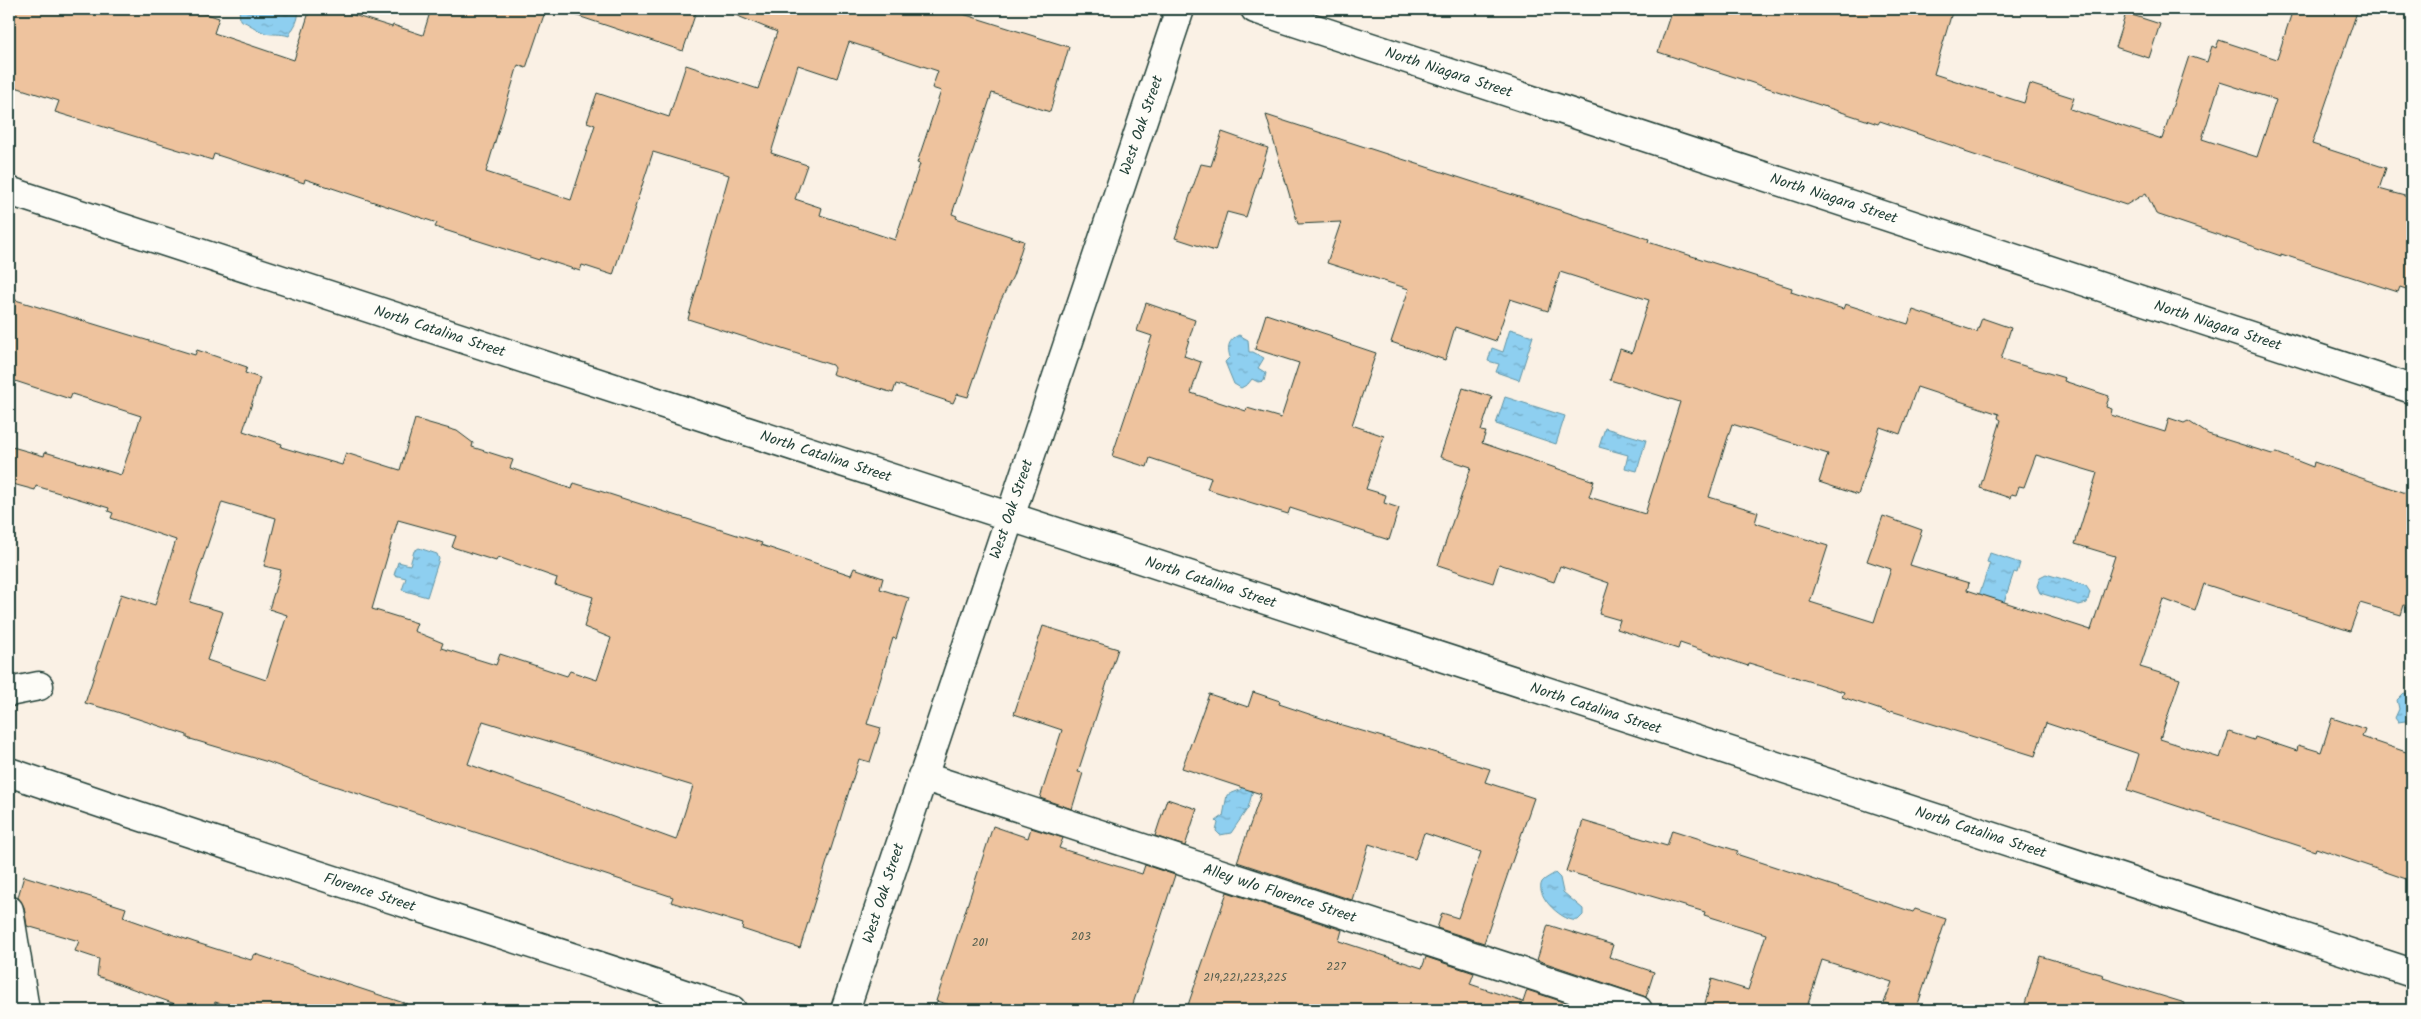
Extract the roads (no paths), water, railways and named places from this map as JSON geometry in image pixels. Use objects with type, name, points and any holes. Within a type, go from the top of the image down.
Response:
[{"type":"street","name":"West Oak Street","points":[[845,1010],[1180,9]]},
{"type":"street","name":"North Niagara Street","points":[[1255,9],[2412,389]]},
{"type":"street","name":"North Catalina Street","points":[[9,191],[2412,973]]},
{"type":"street","points":[[9,692],[39,686]]},
{"type":"street","name":"Florence Street","points":[[9,772],[186,833],[545,947],[732,1010]]},
{"type":"street","name":"Alley w/o Florence Street","points":[[922,776],[1638,1010]]},
{"type":"street","points":[[9,910],[25,1010]]},
{"type":"water","points":[[239,9],[298,9],[298,17],[289,36],[268,34],[240,20]]},
{"type":"water","points":[[1510,329],[1533,336],[1519,380],[1496,372],[1499,364],[1488,361],[1492,348],[1503,352]]},
{"type":"water","points":[[1239,335],[1248,340],[1249,352],[1264,358],[1258,368],[1266,373],[1264,381],[1258,382],[1252,379],[1241,388],[1234,384],[1225,362],[1230,357],[1229,347],[1231,342]]},
{"type":"water","points":[[1505,397],[1565,416],[1556,444],[1496,424]]},
{"type":"water","points":[[1605,428],[1646,440],[1637,471],[1625,468],[1628,455],[1599,447]]},
{"type":"water","points":[[419,548],[437,554],[439,559],[427,597],[402,590],[406,578],[394,575],[398,562],[410,565],[414,551]]},
{"type":"water","points":[[1990,553],[2020,563],[2017,573],[2014,572],[2001,611],[1973,613],[1990,563],[1987,562]]},
{"type":"water","points":[[2046,574],[2086,586],[2090,592],[2087,603],[2079,605],[2040,593],[2037,586],[2040,577]]},
{"type":"water","points":[[2404,693],[2412,695],[2412,726],[2405,721],[2398,722],[2395,718],[2399,709],[2397,700]]},
{"type":"water","points":[[1246,783],[1253,790],[1248,808],[1231,833],[1220,835],[1216,831],[1218,823],[1216,821],[1223,816],[1227,795],[1240,790]]},
{"type":"water","points":[[1555,873],[1560,878],[1563,892],[1583,909],[1583,915],[1578,920],[1566,918],[1552,908],[1542,894],[1542,882]]}]
